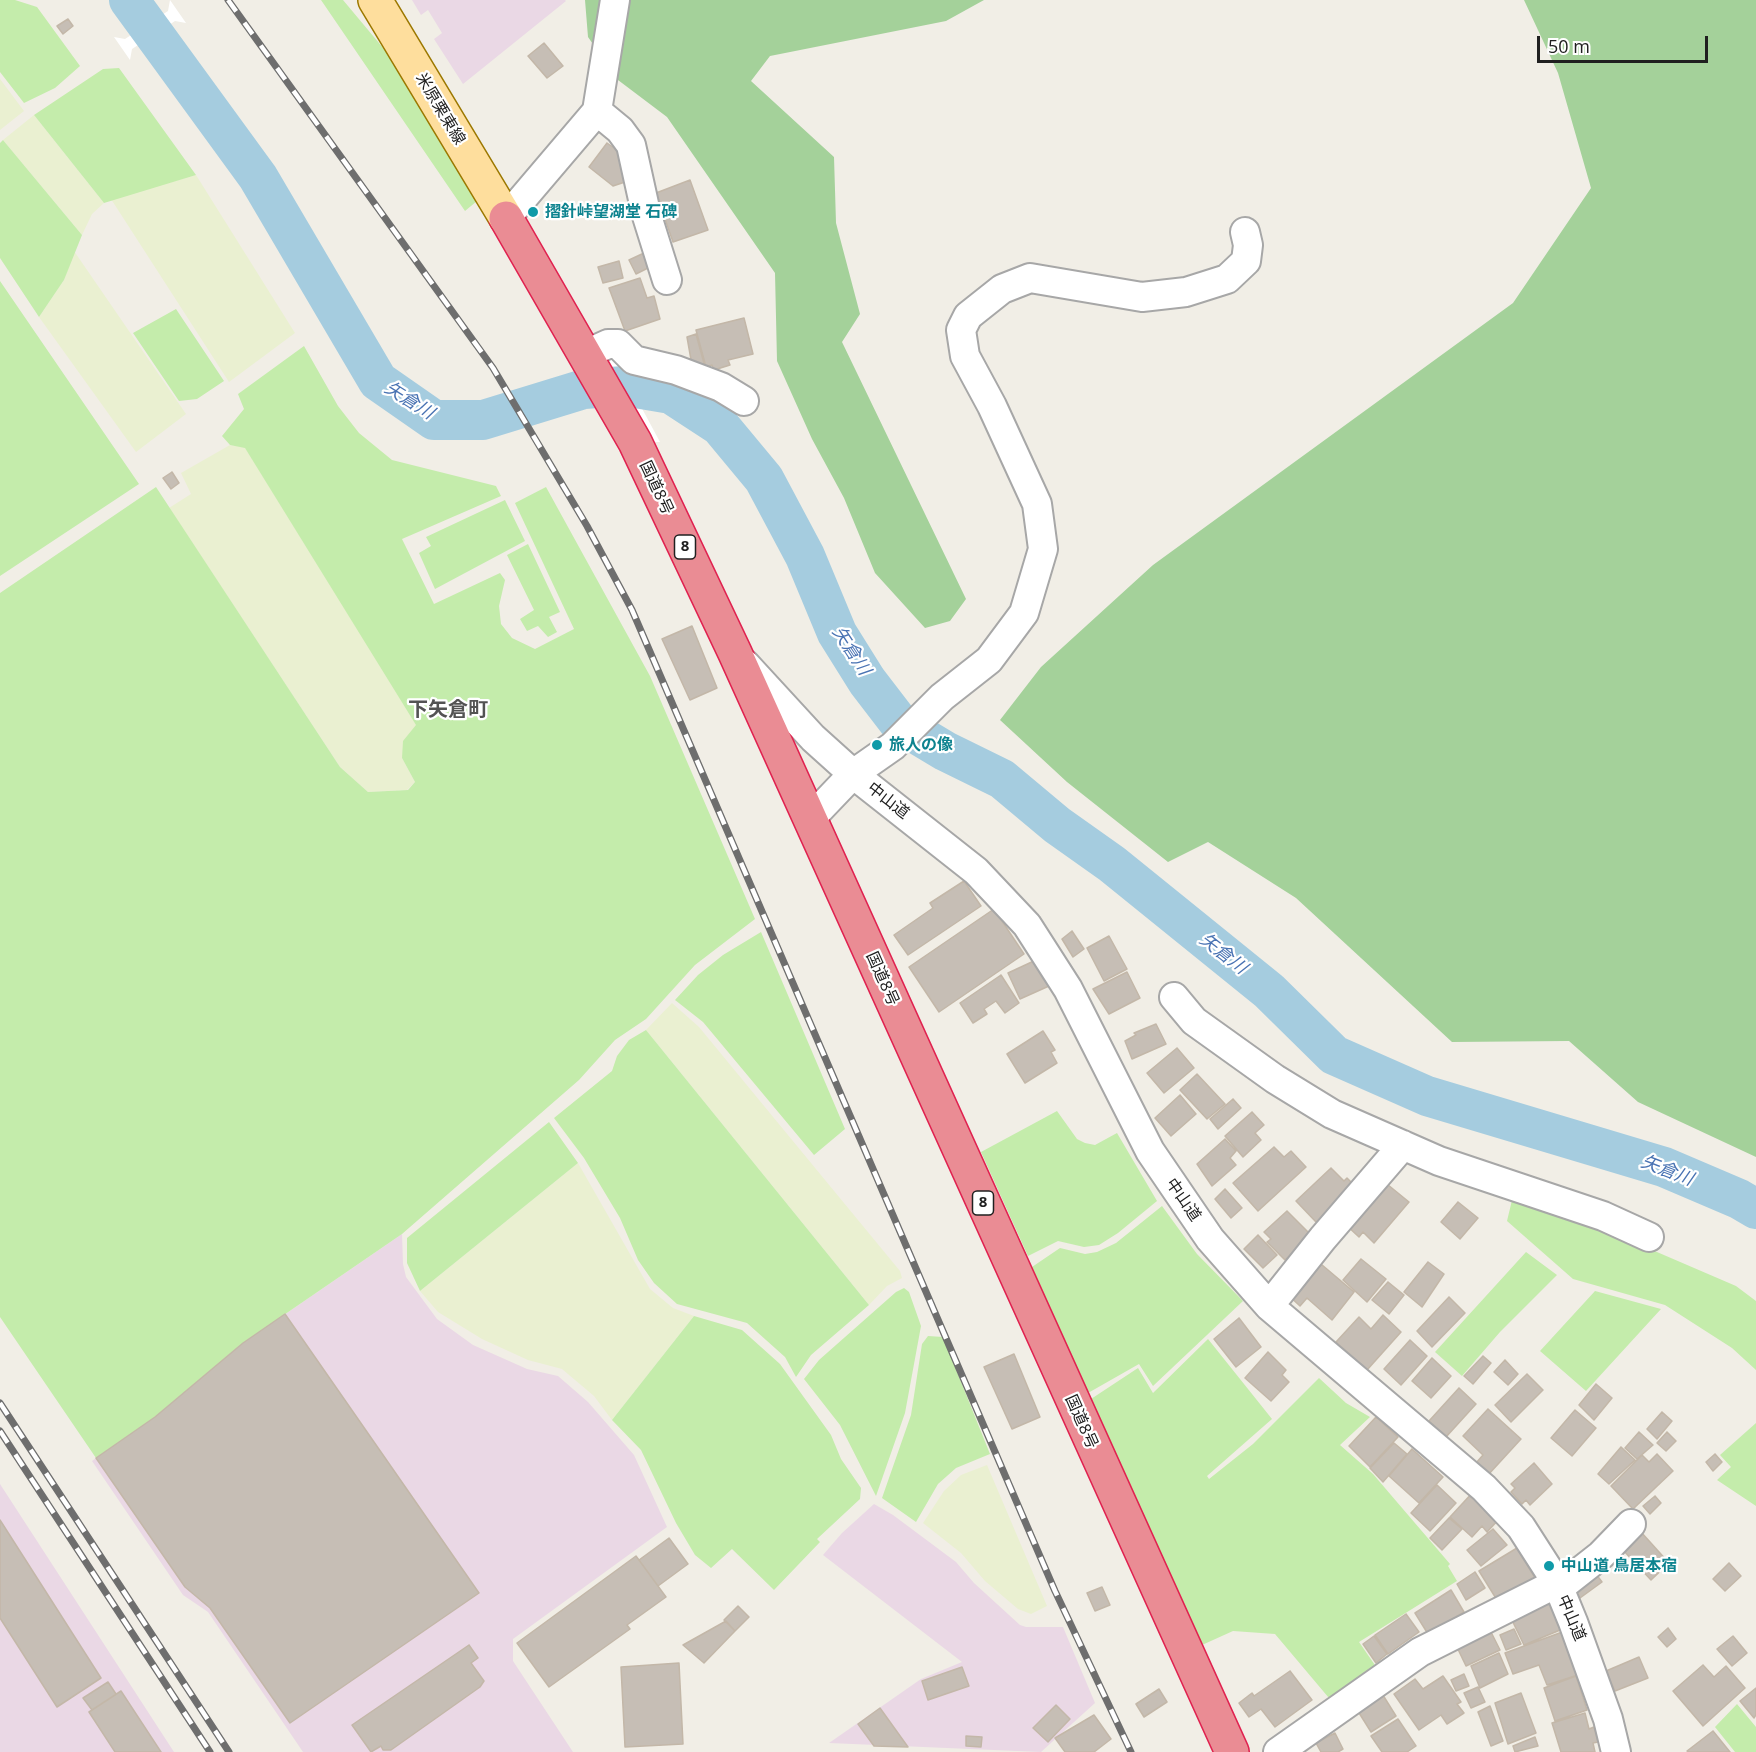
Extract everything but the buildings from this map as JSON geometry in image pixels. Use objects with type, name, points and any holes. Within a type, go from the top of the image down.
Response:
[{"type":"highway","name":"国道8号","points":[[506,218],[635,442],[735,653],[1232,1752]]},
{"type":"main road","name":"米原栗東線","points":[[375,0],[506,218]]},
{"type":"street","points":[[506,218],[597,111],[615,0]]},
{"type":"street","points":[[597,111],[620,130],[632,145],[646,213],[667,280]]},
{"type":"street","points":[[810,819],[853,774],[893,746],[942,697],[989,660],[1024,613],[1043,549],[1037,504],[992,406],[965,356],[961,330],[968,316],[1002,289],[1030,278],[1142,297],[1186,292],[1227,279],[1246,261],[1248,245],[1245,232]]},
{"type":"street","points":[[588,357],[608,344],[618,344],[634,360],[676,370],[712,383],[744,401]]},
{"type":"street","name":"中山道","points":[[735,653],[813,738],[853,774],[976,871],[1027,925],[1068,989],[1150,1150],[1210,1239],[1269,1306],[1504,1506],[1521,1527],[1558,1585],[1591,1666],[1616,1752]]},
{"type":"street","points":[[775,741],[813,738]]},
{"type":"street","points":[[1174,997],[1194,1021],[1275,1078],[1332,1114],[1439,1161],[1603,1216],[1648,1236]]},
{"type":"street","points":[[1269,1306],[1323,1238],[1403,1145]]},
{"type":"street","points":[[1278,1752],[1420,1652],[1558,1585],[1601,1556],[1631,1524]]},
{"type":"shaded area","points":[[412,0],[566,1],[463,84],[434,39],[442,33],[428,10],[421,15]]},
{"type":"shaded area","points":[[402,1234],[406,1277],[437,1319],[473,1345],[527,1369],[558,1376],[588,1402],[634,1455],[667,1527],[513,1639],[513,1661],[573,1752],[303,1752],[208,1612],[183,1595],[92,1461],[155,1417],[243,1343]]},
{"type":"shaded area","points":[[0,1484],[174,1752],[0,1752]]},
{"type":"shaded area","points":[[874,1504],[893,1515],[956,1562],[974,1583],[1020,1625],[1063,1627],[1095,1703],[1041,1752],[829,1743],[921,1679],[962,1662],[823,1555],[842,1533]]},
{"type":"green space","points":[[0,0],[15,0],[37,7],[80,66],[55,88],[24,103],[0,72]]},
{"type":"green space","points":[[321,0],[343,0],[389,55],[477,201],[465,211]]},
{"type":"green space","points":[[585,0],[984,0],[946,21],[770,56],[751,81],[834,157],[836,223],[860,314],[842,342],[966,599],[950,621],[925,628],[875,573],[844,498],[812,439],[777,361],[775,273],[667,117],[618,80],[588,37]]},
{"type":"green space","points":[[1524,0],[1756,0],[1756,1157],[1638,1102],[1569,1041],[1452,1042],[1296,898],[1208,842],[1168,862],[1067,782],[1000,720],[1041,667],[1153,565],[1513,303],[1591,188],[1558,73]]},
{"type":"green space","points":[[119,68],[196,175],[104,203],[34,115],[103,69]]},
{"type":"green space","points":[[0,79],[24,111],[0,130]]},
{"type":"green space","points":[[34,115],[104,203],[92,214],[82,235],[3,140]]},
{"type":"green space","points":[[3,140],[82,235],[64,280],[39,317],[0,258],[0,143]]},
{"type":"green space","points":[[196,175],[295,333],[229,382],[111,199]]},
{"type":"green space","points":[[74,251],[186,414],[136,452],[39,317],[64,280]]},
{"type":"green space","points":[[0,281],[139,484],[0,576]]},
{"type":"green space","points":[[176,309],[224,381],[197,399],[179,401],[133,333]]},
{"type":"green space","points":[[304,346],[338,406],[359,433],[392,460],[496,486],[501,496],[402,539],[434,604],[500,573],[505,580],[499,606],[501,624],[512,638],[535,649],[574,629],[515,503],[546,487],[650,676],[755,919],[695,965],[646,1019],[615,1040],[579,1080],[402,1234],[243,1343],[155,1417],[96,1458],[0,1317],[0,593],[156,487],[340,767],[368,792],[408,790],[415,782],[402,758],[403,741],[416,725],[245,448],[230,445],[222,436],[244,409],[238,394]]},
{"type":"green space","points":[[230,445],[245,447],[417,725],[402,758],[415,782],[407,790],[368,792],[340,767],[169,508],[191,494],[181,473]]},
{"type":"green space","points":[[505,500],[525,541],[435,589],[419,553],[431,546],[426,537]]},
{"type":"green space","points":[[528,544],[560,612],[549,617],[557,632],[548,637],[538,626],[527,631],[520,619],[534,610],[507,555]]},
{"type":"green space","points":[[761,932],[845,1129],[814,1155],[703,1022],[675,1000],[698,975],[723,955]]},
{"type":"green space","points":[[672,1003],[699,1027],[900,1271],[902,1278],[887,1286],[869,1305],[646,1030]]},
{"type":"green space","points":[[646,1030],[869,1305],[811,1355],[796,1377],[785,1357],[747,1323],[677,1304],[654,1283],[638,1260],[620,1218],[584,1158],[554,1118],[612,1071],[617,1056],[629,1040]]},
{"type":"green space","points":[[1057,1111],[1077,1139],[1085,1143],[1095,1145],[1117,1133],[1157,1201],[1118,1233],[1099,1245],[1084,1247],[1058,1241],[1028,1256],[981,1152]]},
{"type":"green space","points":[[549,1122],[578,1163],[420,1291],[407,1263],[407,1238]]},
{"type":"green space","points":[[578,1163],[650,1289],[673,1308],[694,1316],[612,1420],[594,1396],[562,1369],[528,1360],[482,1339],[438,1312],[420,1291]]},
{"type":"green space","points":[[1513,1196],[1636,1243],[1736,1286],[1756,1301],[1756,1370],[1732,1348],[1665,1305],[1573,1279],[1507,1221]]},
{"type":"green space","points":[[1162,1206],[1197,1254],[1243,1301],[1153,1386],[1139,1364],[1088,1393],[1032,1267],[1060,1248],[1085,1254],[1097,1252],[1116,1243]]},
{"type":"green space","points":[[1526,1252],[1557,1275],[1500,1332],[1462,1376],[1435,1352]]},
{"type":"green space","points":[[904,1288],[909,1292],[921,1326],[905,1413],[876,1496],[840,1425],[804,1379],[819,1360],[896,1292]]},
{"type":"green space","points":[[1595,1291],[1661,1309],[1586,1391],[1540,1351]]},
{"type":"green space","points":[[694,1316],[742,1330],[780,1364],[831,1435],[841,1459],[861,1488],[860,1499],[817,1539],[820,1542],[774,1590],[732,1549],[711,1568],[695,1555],[676,1523],[641,1450],[612,1420]]},
{"type":"green space","points":[[928,1336],[943,1337],[990,1454],[956,1468],[938,1484],[916,1522],[882,1498],[911,1415],[922,1344]]},
{"type":"green space","points":[[1208,1339],[1272,1419],[1207,1476],[1209,1479],[1253,1444],[1319,1378],[1346,1403],[1370,1417],[1340,1445],[1373,1474],[1450,1564],[1448,1566],[1457,1581],[1359,1642],[1379,1671],[1334,1704],[1275,1634],[1233,1631],[1202,1645],[1091,1399],[1138,1368],[1153,1393]]},
{"type":"green space","points":[[1756,1423],[1756,1506],[1717,1480],[1731,1467],[1720,1455]]},
{"type":"green space","points":[[987,1465],[1047,1606],[1031,1614],[1018,1609],[985,1581],[961,1553],[923,1523],[944,1491],[961,1475]]},
{"type":"green space","points":[[1737,1704],[1756,1727],[1756,1752],[1735,1752],[1715,1727]]},
{"type":"pier","points":[[170,0],[186,23],[175,21],[132,49],[130,60],[114,37],[125,39],[168,11]]},
{"type":"pier","points":[[616,360],[660,442],[615,443],[572,361]]},
{"type":"waterway","name":"矢倉川","points":[[129,0],[258,177],[378,381],[434,420],[483,420],[584,389],[624,386],[671,394],[720,426],[764,479],[805,556],[837,633],[867,681],[900,724],[945,751],[1002,779],[1057,825],[1112,864],[1269,991],[1334,1055],[1427,1096],[1664,1167],[1739,1199],[1756,1209]]},
{"type":"railway","points":[[228,0],[493,368],[587,526],[632,610],[1055,1591],[1131,1752]]},
{"type":"railway","points":[[0,1403],[229,1752]]},
{"type":"railway","points":[[0,1431],[210,1752]]},
{"type":"place","name":"摺針峠望湖堂 石碑","points":[[533,212]]},
{"type":"place","name":"旅人の像","points":[[877,745]]},
{"type":"place","name":"中山道 鳥居本宿","points":[[1549,1566]]},
{"type":"district","name":"下矢倉町","points":[[448,710]]}]
